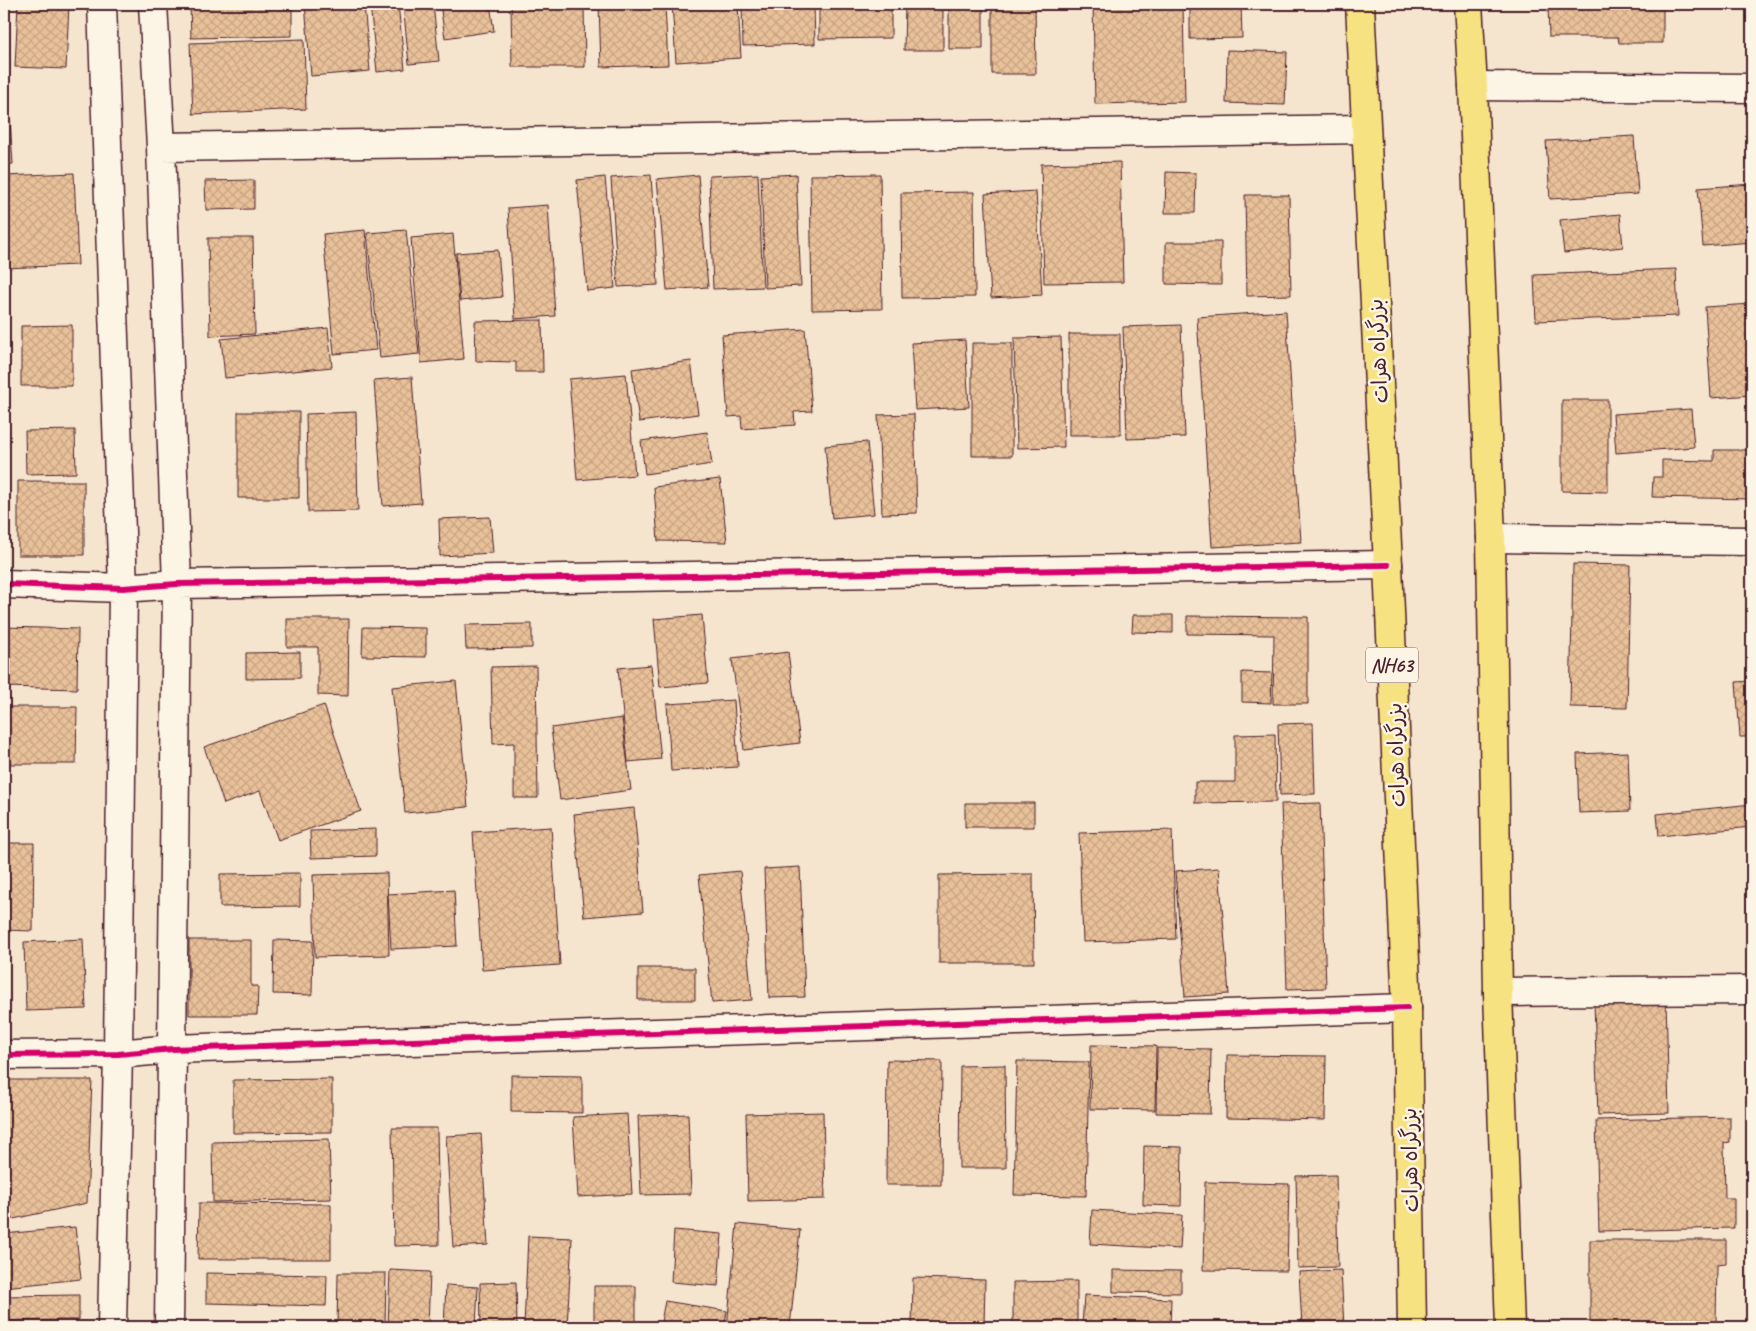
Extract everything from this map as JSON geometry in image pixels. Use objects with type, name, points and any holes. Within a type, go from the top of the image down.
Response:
[{"type":"highway","name":"بزرگراه هرات","points":[[1360,4],[1388,565],[1407,1008],[1412,1327]]},
{"type":"highway","points":[[1468,4],[1491,538],[1498,992],[1510,1327]]},
{"type":"street","points":[[102,4],[124,588],[118,1054],[112,1327]]},
{"type":"street","points":[[153,4],[177,584],[169,1327]]},
{"type":"street","points":[[1473,86],[1752,88]]},
{"type":"street","points":[[160,147],[1366,129]]},
{"type":"street","points":[[1491,538],[1752,540]]},
{"type":"street","points":[[4,584],[124,588],[177,584],[1388,565]]},
{"type":"street","points":[[1498,992],[1752,990]]},
{"type":"street","points":[[4,1055],[118,1054],[173,1049],[1407,1008]]},
{"type":"building","points":[[4,4],[7,4],[6,31],[4,31]]},
{"type":"building","points":[[18,4],[69,4],[66,69],[15,67]]},
{"type":"building","points":[[190,4],[292,4],[292,36],[191,38]]},
{"type":"building","points":[[305,4],[364,4],[370,71],[311,76]]},
{"type":"building","points":[[370,4],[398,4],[405,69],[377,72]]},
{"type":"building","points":[[403,4],[433,4],[439,61],[409,64]]},
{"type":"building","points":[[440,4],[490,4],[494,31],[445,38]]},
{"type":"building","points":[[511,4],[584,4],[585,67],[512,67]]},
{"type":"building","points":[[599,4],[665,4],[668,65],[601,67]]},
{"type":"building","points":[[672,4],[738,4],[741,58],[676,62]]},
{"type":"building","points":[[742,4],[814,4],[815,44],[743,46]]},
{"type":"building","points":[[819,4],[891,4],[891,38],[819,39]]},
{"type":"building","points":[[905,4],[943,4],[943,50],[904,50]]},
{"type":"building","points":[[949,4],[983,4],[983,49],[949,49]]},
{"type":"building","points":[[992,4],[1035,4],[1036,74],[992,74]]},
{"type":"building","points":[[1093,4],[1183,4],[1185,102],[1095,104]]},
{"type":"building","points":[[1190,4],[1241,4],[1242,38],[1190,39]]},
{"type":"building","points":[[1548,4],[1663,4],[1663,43],[1619,43],[1618,37],[1549,37]]},
{"type":"building","points":[[304,39],[306,109],[193,114],[190,43]]},
{"type":"building","points":[[1227,50],[1287,52],[1285,105],[1226,103]]},
{"type":"building","points":[[4,120],[10,120],[13,164],[4,165]]},
{"type":"building","points":[[1634,136],[1638,194],[1550,199],[1546,141]]},
{"type":"building","points":[[1120,162],[1123,282],[1044,283],[1041,164]]},
{"type":"building","points":[[1166,172],[1196,173],[1195,213],[1165,213]]},
{"type":"building","points":[[74,173],[78,265],[4,268],[4,176]]},
{"type":"building","points":[[758,174],[763,287],[713,289],[709,176]]},
{"type":"building","points":[[796,174],[801,286],[765,288],[761,176]]},
{"type":"building","points":[[880,174],[882,309],[812,310],[810,175]]},
{"type":"building","points":[[651,175],[658,285],[618,287],[611,178]]},
{"type":"building","points":[[698,175],[708,287],[667,290],[657,179]]},
{"type":"building","points":[[605,177],[615,288],[587,291],[577,180]]},
{"type":"building","points":[[254,180],[254,209],[206,210],[205,181]]},
{"type":"building","points":[[1752,184],[1752,242],[1703,246],[1698,188]]},
{"type":"building","points":[[1036,191],[1042,295],[991,298],[985,194]]},
{"type":"building","points":[[974,192],[975,297],[902,298],[901,193]]},
{"type":"building","points":[[1245,195],[1289,195],[1291,295],[1247,296]]},
{"type":"building","points":[[548,205],[555,316],[515,319],[508,208]]},
{"type":"building","points":[[1620,214],[1623,247],[1564,253],[1560,220]]},
{"type":"building","points":[[365,230],[376,350],[334,354],[323,234]]},
{"type":"building","points":[[406,230],[419,354],[380,358],[367,233]]},
{"type":"building","points":[[453,234],[464,359],[421,363],[411,238]]},
{"type":"building","points":[[208,238],[253,238],[255,334],[210,336]]},
{"type":"building","points":[[1166,242],[1221,242],[1221,285],[1166,284]]},
{"type":"building","points":[[498,250],[502,297],[460,301],[456,253]]},
{"type":"building","points":[[1676,269],[1678,316],[1536,321],[1534,275]]},
{"type":"building","points":[[1752,304],[1752,395],[1711,398],[1705,307]]},
{"type":"building","points":[[1286,311],[1301,542],[1212,547],[1197,317]]},
{"type":"building","points":[[542,320],[543,372],[516,372],[516,362],[476,361],[475,321]]},
{"type":"building","points":[[72,325],[72,386],[21,386],[21,326]]},
{"type":"building","points":[[1181,325],[1185,437],[1127,439],[1123,327]]},
{"type":"building","points":[[328,328],[332,367],[225,378],[221,339]]},
{"type":"building","points":[[805,329],[812,411],[794,412],[795,425],[742,429],[741,416],[728,417],[722,335]]},
{"type":"building","points":[[1069,334],[1120,334],[1121,435],[1069,435]]},
{"type":"building","points":[[1061,337],[1064,447],[1017,448],[1014,338]]},
{"type":"building","points":[[965,340],[969,407],[915,410],[911,343]]},
{"type":"building","points":[[972,343],[1012,343],[1012,456],[972,456]]},
{"type":"building","points":[[691,361],[698,414],[639,422],[632,369]]},
{"type":"building","points":[[626,374],[635,475],[577,480],[569,379]]},
{"type":"building","points":[[412,377],[421,503],[383,506],[374,380]]},
{"type":"building","points":[[1562,400],[1608,400],[1608,492],[1562,491]]},
{"type":"building","points":[[1691,409],[1694,447],[1616,453],[1613,414]]},
{"type":"building","points":[[238,412],[299,412],[299,498],[238,498]]},
{"type":"building","points":[[356,412],[358,511],[308,512],[306,414]]},
{"type":"building","points":[[914,414],[917,513],[882,514],[878,415]]},
{"type":"building","points":[[75,430],[76,473],[26,474],[25,431]]},
{"type":"building","points":[[707,432],[712,464],[645,474],[641,441]]},
{"type":"building","points":[[867,442],[874,514],[832,518],[825,446]]},
{"type":"building","points":[[1714,450],[1752,450],[1752,499],[1652,497],[1653,477],[1662,477],[1662,460],[1714,461]]},
{"type":"building","points":[[720,479],[727,542],[658,541],[654,487]]},
{"type":"building","points":[[18,481],[84,481],[84,555],[18,555]]},
{"type":"building","points":[[490,517],[493,553],[440,556],[439,519]]},
{"type":"building","points":[[1573,564],[1630,565],[1627,708],[1570,707]]},
{"type":"building","points":[[702,615],[708,683],[660,687],[654,619]]},
{"type":"building","points":[[1133,615],[1173,615],[1173,633],[1132,632]]},
{"type":"building","points":[[1187,616],[1308,617],[1308,704],[1273,704],[1274,635],[1187,634]]},
{"type":"building","points":[[287,619],[349,619],[348,696],[318,695],[318,647],[287,647]]},
{"type":"building","points":[[532,624],[532,648],[466,649],[465,625]]},
{"type":"building","points":[[4,627],[78,629],[77,689],[4,687]]},
{"type":"building","points":[[363,627],[426,628],[426,657],[362,656]]},
{"type":"building","points":[[300,652],[300,678],[246,679],[246,653]]},
{"type":"building","points":[[788,652],[800,743],[744,750],[732,659]]},
{"type":"building","points":[[651,665],[661,759],[628,762],[618,668]]},
{"type":"building","points":[[536,666],[538,798],[514,798],[514,743],[493,744],[491,667]]},
{"type":"building","points":[[1242,672],[1272,673],[1271,703],[1242,702]]},
{"type":"building","points":[[456,681],[468,807],[405,813],[392,687]]},
{"type":"building","points":[[1752,681],[1752,737],[1740,737],[1736,682]]},
{"type":"building","points":[[734,700],[738,767],[671,771],[667,704]]},
{"type":"building","points":[[324,705],[361,811],[278,840],[260,791],[224,804],[204,747]]},
{"type":"building","points":[[4,707],[77,707],[76,764],[4,764]]},
{"type":"building","points":[[622,718],[631,790],[560,800],[551,728]]},
{"type":"building","points":[[1313,723],[1315,794],[1280,795],[1278,724]]},
{"type":"building","points":[[1275,734],[1276,802],[1195,803],[1195,782],[1235,782],[1235,735]]},
{"type":"building","points":[[1628,752],[1630,811],[1579,813],[1577,754]]},
{"type":"building","points":[[965,803],[1034,803],[1034,827],[965,827]]},
{"type":"building","points":[[1320,803],[1326,988],[1287,989],[1281,804]]},
{"type":"building","points":[[1752,804],[1752,827],[1659,836],[1657,814]]},
{"type":"building","points":[[634,808],[643,912],[584,917],[574,814]]},
{"type":"building","points":[[551,827],[560,965],[482,970],[473,832]]},
{"type":"building","points":[[376,829],[376,856],[311,858],[310,831]]},
{"type":"building","points":[[1172,830],[1176,939],[1083,942],[1079,833]]},
{"type":"building","points":[[4,843],[34,843],[33,931],[4,930]]},
{"type":"building","points":[[800,867],[805,997],[769,998],[764,869]]},
{"type":"building","points":[[1219,868],[1229,994],[1185,997],[1175,871]]},
{"type":"building","points":[[740,871],[752,1000],[712,1003],[699,875]]},
{"type":"building","points":[[300,873],[300,906],[220,907],[220,874]]},
{"type":"building","points":[[387,873],[389,955],[315,957],[313,875]]},
{"type":"building","points":[[1033,874],[1034,963],[939,963],[939,875]]},
{"type":"building","points":[[454,890],[457,946],[391,949],[388,894]]},
{"type":"building","points":[[83,939],[86,1009],[26,1011],[24,942]]},
{"type":"building","points":[[189,940],[251,940],[251,986],[258,986],[257,1015],[189,1015]]},
{"type":"building","points":[[274,940],[313,941],[312,995],[273,994]]},
{"type":"building","points":[[638,968],[695,968],[695,1000],[638,1000]]},
{"type":"building","points":[[1666,1000],[1669,1113],[1598,1115],[1594,1002]]},
{"type":"building","points":[[1091,1045],[1156,1046],[1155,1110],[1090,1109]]},
{"type":"building","points":[[1157,1048],[1211,1049],[1210,1114],[1156,1113]]},
{"type":"building","points":[[1227,1055],[1326,1056],[1325,1120],[1226,1118]]},
{"type":"building","points":[[887,1060],[942,1061],[941,1185],[886,1185]]},
{"type":"building","points":[[1017,1061],[1089,1062],[1086,1196],[1014,1195]]},
{"type":"building","points":[[1005,1065],[1006,1168],[959,1168],[960,1066]]},
{"type":"building","points":[[511,1075],[582,1076],[582,1113],[511,1112]]},
{"type":"building","points":[[332,1079],[332,1132],[233,1133],[233,1080]]},
{"type":"building","points":[[4,1080],[92,1080],[87,1203],[4,1221]]},
{"type":"building","points":[[823,1112],[825,1199],[748,1201],[746,1114]]},
{"type":"building","points":[[627,1114],[632,1194],[578,1197],[573,1117]]},
{"type":"building","points":[[688,1114],[691,1194],[641,1195],[638,1116]]},
{"type":"building","points":[[1730,1117],[1730,1142],[1724,1143],[1725,1198],[1734,1198],[1734,1228],[1599,1231],[1596,1120]]},
{"type":"building","points":[[392,1128],[437,1128],[439,1245],[394,1246]]},
{"type":"building","points":[[481,1134],[488,1245],[453,1247],[446,1136]]},
{"type":"building","points":[[329,1139],[331,1199],[213,1202],[212,1142]]},
{"type":"building","points":[[1144,1146],[1182,1147],[1181,1206],[1143,1205]]},
{"type":"building","points":[[1336,1175],[1338,1267],[1298,1268],[1296,1176]]},
{"type":"building","points":[[1205,1182],[1289,1184],[1287,1271],[1203,1270]]},
{"type":"building","points":[[199,1203],[331,1204],[331,1259],[198,1259]]},
{"type":"building","points":[[1092,1210],[1182,1215],[1180,1249],[1090,1244]]},
{"type":"building","points":[[737,1224],[800,1230],[790,1327],[727,1327]]},
{"type":"building","points":[[75,1227],[81,1279],[4,1287],[4,1234]]},
{"type":"building","points":[[674,1230],[722,1234],[718,1286],[671,1282]]},
{"type":"building","points":[[528,1236],[572,1238],[567,1327],[524,1327]]},
{"type":"building","points":[[1590,1240],[1726,1240],[1726,1264],[1717,1265],[1716,1322],[1729,1322],[1729,1327],[1590,1327]]},
{"type":"building","points":[[390,1270],[430,1272],[428,1327],[388,1327]]},
{"type":"building","points":[[1113,1270],[1181,1271],[1181,1293],[1113,1292]]},
{"type":"building","points":[[1341,1270],[1344,1327],[1302,1327],[1299,1272]]},
{"type":"building","points":[[206,1273],[327,1275],[326,1306],[206,1303]]},
{"type":"building","points":[[338,1273],[386,1273],[385,1327],[337,1327]]},
{"type":"building","points":[[913,1278],[985,1280],[984,1327],[912,1327]]},
{"type":"building","points":[[1077,1281],[1077,1327],[1013,1327],[1013,1282]]},
{"type":"building","points":[[516,1282],[517,1327],[481,1327],[480,1283]]},
{"type":"building","points":[[446,1285],[478,1287],[476,1327],[444,1327]]},
{"type":"building","points":[[594,1286],[636,1286],[636,1327],[594,1327]]},
{"type":"building","points":[[79,1295],[79,1320],[4,1321],[4,1296]]},
{"type":"building","points":[[1084,1295],[1171,1299],[1170,1327],[1082,1327]]},
{"type":"building","points":[[665,1301],[727,1311],[724,1327],[660,1327]]},
{"type":"building","points":[[1195,1324],[1219,1325],[1218,1327],[1195,1327]]},
{"type":"cycle path","points":[[4,584],[123,588],[177,584],[1388,565]]},
{"type":"cycle path","points":[[4,1055],[118,1054],[173,1049],[1407,1008]]}]
